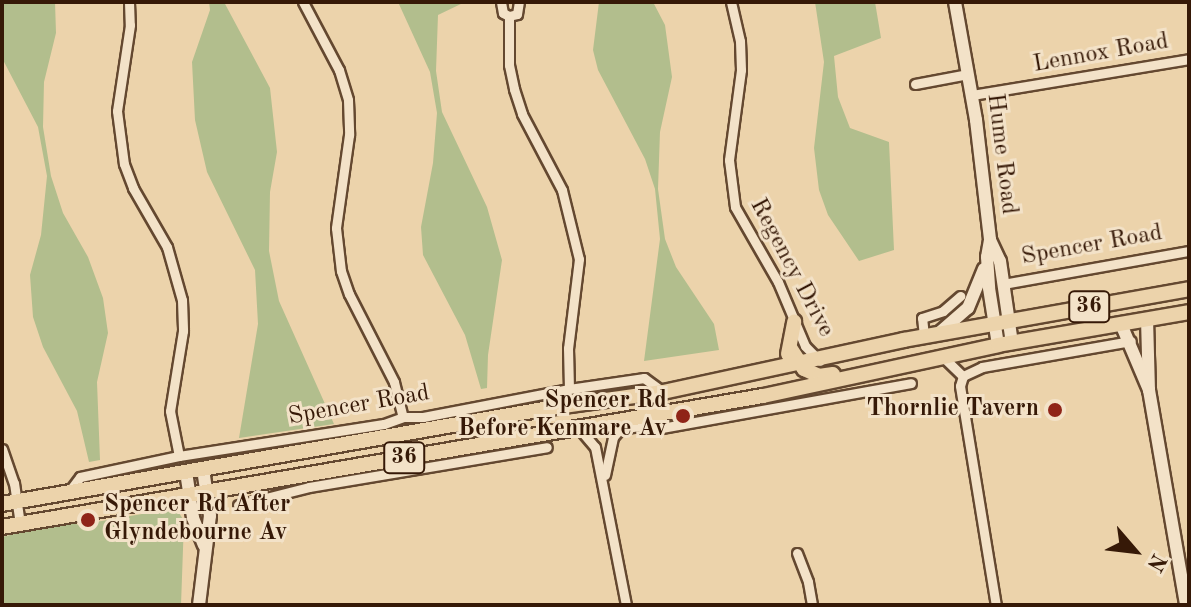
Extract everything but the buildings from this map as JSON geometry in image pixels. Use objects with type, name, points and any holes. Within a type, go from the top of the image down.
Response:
[{"type":"main road","name":"Spencer Road","points":[[2,504],[67,495],[572,396],[663,392],[820,361],[932,334],[1189,289]]},
{"type":"main road","points":[[1170,293],[1189,297]]},
{"type":"main road","name":"36","points":[[2,527],[728,401],[1005,344],[1189,312]]},
{"type":"main road","points":[[794,322],[791,349],[800,365],[810,373],[827,376],[920,355],[943,357]]},
{"type":"main road","points":[[685,388],[697,376],[780,361],[791,349]]},
{"type":"main road","points":[[572,396],[599,409],[721,389],[728,401]]},
{"type":"street","points":[[129,2],[130,25],[117,111],[124,164],[133,188],[167,247],[182,300],[183,331],[170,411],[179,456]]},
{"type":"street","points":[[303,2],[339,70],[348,100],[349,135],[336,228],[341,271],[349,294],[394,382],[403,417]]},
{"type":"street","points":[[501,2],[503,13],[509,16],[517,14],[519,2]]},
{"type":"street","name":"Regency Drive","points":[[731,2],[740,41],[741,70],[729,160],[735,207],[778,282],[805,346],[820,361]]},
{"type":"street","name":"Hume Road","points":[[932,334],[968,308],[977,293],[990,240],[972,95],[955,2]]},
{"type":"street","points":[[509,16],[509,65],[514,89],[522,114],[562,190],[579,259],[568,348],[572,396]]},
{"type":"street","name":"Lennox Road","points":[[972,95],[1189,59]]},
{"type":"street","name":"Hume Road","points":[[915,84],[968,74]]},
{"type":"street","name":"Hume Road","points":[[990,240],[1000,261],[1003,284],[1001,321]]},
{"type":"street","name":"Spencer Road","points":[[1003,284],[1189,251]]},
{"type":"street","name":"Hume Road","points":[[987,257],[1005,344]]},
{"type":"street","points":[[932,334],[922,318],[943,311],[960,296]]},
{"type":"street","points":[[1147,319],[1149,390],[1186,605]]},
{"type":"street","points":[[1121,324],[1131,341],[1149,390]]},
{"type":"street","points":[[996,605],[960,386],[963,376],[982,367],[1131,341]]},
{"type":"street","points":[[943,357],[963,376]]},
{"type":"street","points":[[656,429],[911,383]]},
{"type":"street","name":"Spencer Road","points":[[67,495],[80,477],[179,456],[384,424],[403,417],[423,417],[572,396]]},
{"type":"street","points":[[728,401],[731,416]]},
{"type":"street","points":[[604,478],[613,437],[620,429],[652,424],[669,411]]},
{"type":"street","points":[[578,427],[595,447],[604,478],[626,605]]},
{"type":"street","points":[[497,456],[510,437]]},
{"type":"street","points":[[238,505],[309,487],[547,447]]},
{"type":"street","points":[[2,449],[18,502],[20,524]]},
{"type":"street","points":[[199,605],[210,516],[203,469]]},
{"type":"street","points":[[186,472],[189,496],[204,545]]},
{"type":"street","points":[[299,474],[309,487]]},
{"type":"street","points":[[797,553],[808,582],[812,605]]},
{"type":"green space","points":[[2,2],[55,2],[56,33],[44,82],[43,127],[51,176],[63,213],[88,257],[103,298],[108,333],[97,382],[100,460],[89,462],[77,411],[43,347],[33,317],[30,275],[41,235],[47,176],[38,127],[2,58]]},
{"type":"green space","points":[[209,2],[224,2],[270,88],[277,152],[270,192],[269,251],[279,301],[334,424],[239,438],[258,324],[255,270],[207,172],[195,120],[192,62],[210,10]]},
{"type":"green space","points":[[398,2],[465,2],[438,15],[436,71],[442,112],[487,207],[502,260],[488,355],[487,388],[481,389],[465,335],[423,255],[421,227],[433,163],[437,113],[430,72]]},
{"type":"green space","points":[[599,2],[653,2],[665,25],[672,77],[660,132],[658,189],[665,239],[676,267],[714,324],[719,350],[644,361],[660,239],[655,189],[645,159],[598,70],[593,50]]},
{"type":"green space","points":[[815,2],[875,2],[881,38],[834,56],[838,97],[850,128],[889,142],[894,250],[859,261],[828,215],[819,190],[814,148],[824,62]]},
{"type":"green space","points":[[176,508],[184,521],[181,605],[2,605],[2,537],[66,521],[79,525]]},
{"type":"place","name":"Thornlie Tavern","points":[[1055,410]]},
{"type":"place","name":"Spencer Rd Before Kenmare Av","points":[[683,416]]},
{"type":"place","name":"Spencer Rd After Glyndebourne Av","points":[[88,520]]}]
